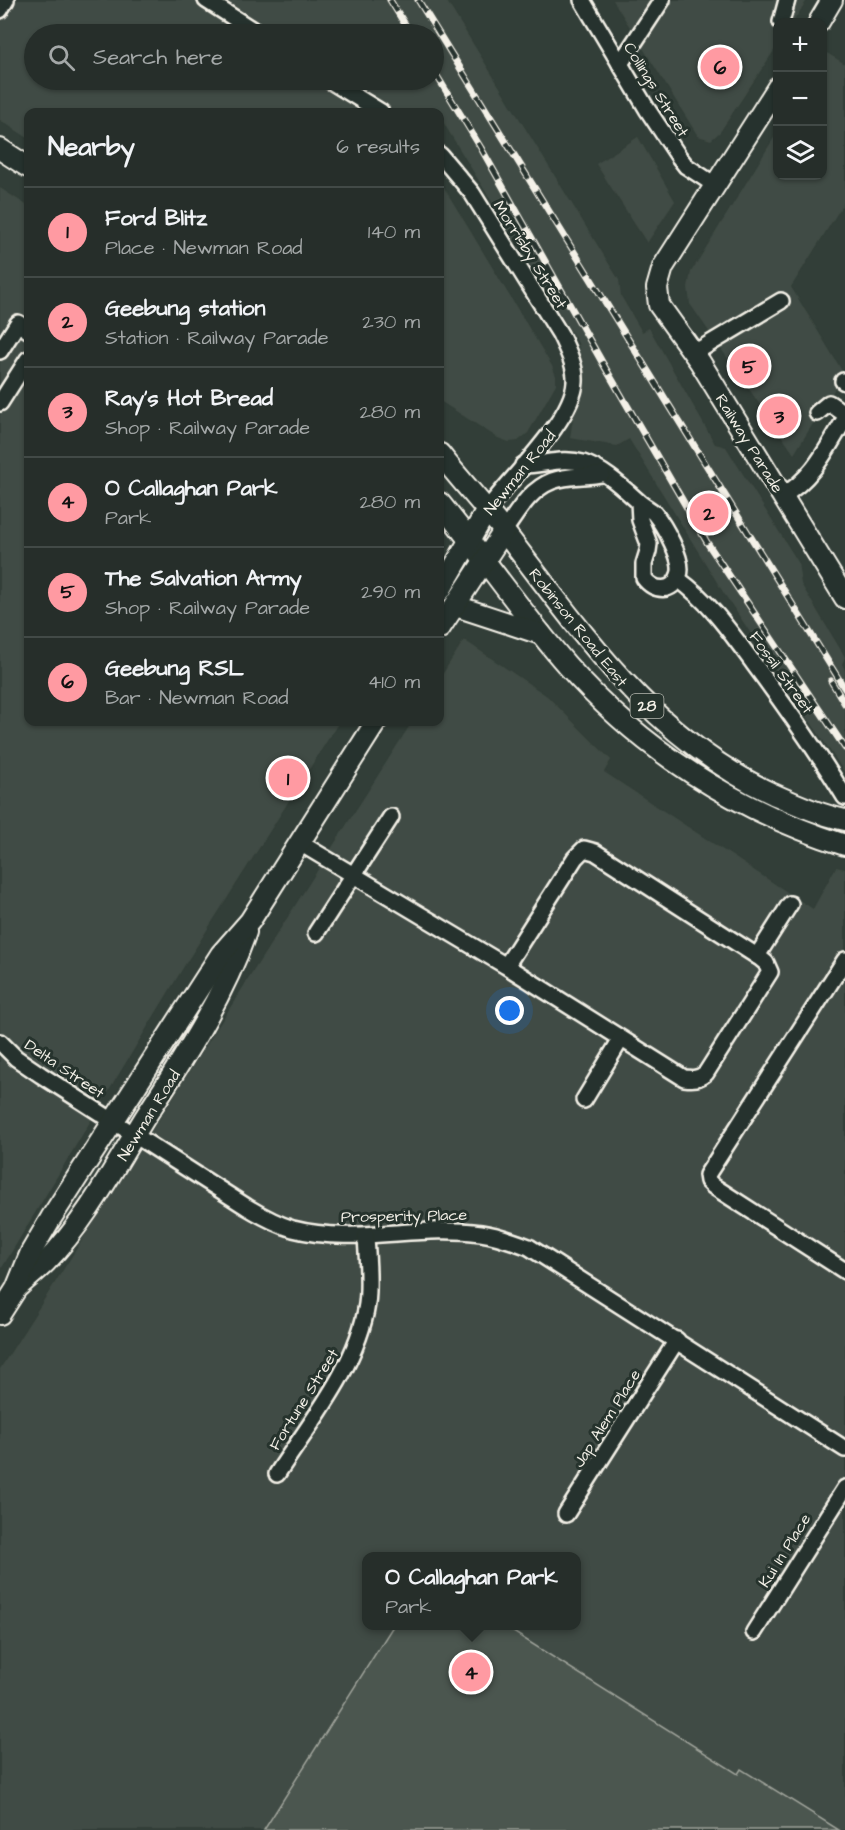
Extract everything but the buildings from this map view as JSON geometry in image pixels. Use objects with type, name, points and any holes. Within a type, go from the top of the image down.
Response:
[{"type":"main road","points":[[822,18],[833,1]]},
{"type":"main road","points":[[715,185],[773,93]]},
{"type":"main road","points":[[0,149],[24,164]]},
{"type":"main road","name":"Railway Parade","points":[[715,185],[663,267],[657,288],[659,305],[694,353],[845,598]]},
{"type":"main road","name":"Robinson Road East","points":[[444,459],[504,531],[530,568],[605,662],[642,702],[681,737],[707,756],[757,786],[811,810],[842,820]]},
{"type":"main road","name":"Robinson Road East","points":[[444,508],[541,634],[588,689],[614,714],[672,761],[720,790],[765,814],[845,845]]},
{"type":"main road","name":"Newman Road","points":[[444,584],[487,510]]},
{"type":"main road","name":"Newman Road","points":[[444,622],[504,531]]},
{"type":"main road","points":[[456,606],[541,634]]},
{"type":"main road","name":"Newman Road","points":[[0,1314],[16,1289],[31,1252],[113,1121],[221,954],[250,921],[373,726]]},
{"type":"main road","name":"Newman Road","points":[[16,1289],[46,1262],[70,1233],[135,1135],[209,1015],[235,961],[250,921]]},
{"type":"street","points":[[0,10],[6,0]]},
{"type":"street","points":[[206,0],[243,24]]},
{"type":"street","name":"Collings Street","points":[[582,0],[679,157],[686,166],[715,185]]},
{"type":"street","points":[[620,64],[662,0]]},
{"type":"street","points":[[782,18],[787,0]]},
{"type":"street","points":[[345,90],[374,108]]},
{"type":"street","name":"Morrisby Street","points":[[444,160],[472,193],[560,334],[569,352],[575,381]]},
{"type":"street","points":[[694,353],[781,301]]},
{"type":"street","points":[[0,351],[18,323],[24,327]]},
{"type":"street","points":[[0,404],[24,365]]},
{"type":"street","name":"Newman Road","points":[[487,510],[561,419],[573,395],[575,381]]},
{"type":"street","points":[[817,412],[829,403],[845,414]]},
{"type":"street","points":[[782,496],[803,482],[845,419]]},
{"type":"street","points":[[523,465],[571,461],[584,463],[624,487],[653,513],[676,551],[681,571],[678,579],[670,587],[662,590],[648,584],[644,578],[644,564],[649,544],[640,520],[639,502]]},
{"type":"street","points":[[504,531],[523,503],[542,487],[561,479],[602,474]]},
{"type":"street","name":"Fossil Street","points":[[678,579],[698,594],[718,616],[804,734],[845,797]]},
{"type":"street","points":[[316,933],[391,817]]},
{"type":"street","points":[[300,843],[506,966],[684,1078],[693,1079],[706,1073],[770,972],[766,963],[757,956],[595,852],[584,849],[575,858],[506,966]]},
{"type":"street","points":[[757,956],[790,904]]},
{"type":"street","points":[[845,960],[707,1175],[708,1181],[713,1186],[845,1271]]},
{"type":"street","points":[[584,1100],[621,1039]]},
{"type":"street","name":"Delta Street","points":[[0,1042],[25,1065],[113,1121]]},
{"type":"street","name":"Prosperity Place","points":[[113,1121],[247,1207],[279,1224],[322,1234],[366,1235],[459,1231],[480,1233],[513,1241],[544,1256],[845,1449]]},
{"type":"street","name":"Fortune Street","points":[[277,1474],[343,1373],[358,1341],[367,1303],[366,1235]]},
{"type":"street","name":"Jap Alem Place","points":[[566,1515],[677,1340]]},
{"type":"street","name":"Kui In Place","points":[[754,1632],[845,1488]]},
{"type":"shaded area","points":[[0,0],[446,0],[619,280],[621,296],[642,332],[649,328],[715,444],[726,447],[798,562],[801,584],[845,657],[842,664],[845,670],[845,773],[723,592],[629,439],[617,446],[570,438],[574,412],[581,397],[582,387],[583,373],[578,343],[444,124],[444,108],[24,108],[24,135],[0,120]]},
{"type":"shaded area","points":[[613,0],[807,0],[796,18],[773,18],[773,52],[720,132],[711,140],[698,136]]},
{"type":"shaded area","points":[[827,53],[845,64],[845,201],[791,287],[844,374],[794,454],[690,304],[688,287],[691,272],[773,139],[773,180],[827,180]]},
{"type":"shaded area","points":[[638,137],[675,201],[647,243],[596,164]]},
{"type":"shaded area","points":[[0,188],[24,203],[24,726],[336,726],[186,963],[0,1271]]},
{"type":"shaded area","points":[[444,188],[556,376],[556,384],[528,433],[518,441],[509,442],[498,438],[444,404]]},
{"type":"shaded area","points":[[464,640],[547,696],[611,760],[604,772],[813,909],[836,867],[845,869],[845,1830],[839,1830],[741,1770],[738,1774],[510,1630],[581,1630],[581,1552],[362,1552],[362,1630],[390,1630],[264,1830],[0,1830],[0,1369],[409,726],[444,726],[444,672]]},
{"type":"shaded area","points":[[390,1630],[510,1630],[738,1774],[741,1769],[839,1830],[264,1830]]},
{"type":"railway","points":[[390,0],[405,24]]},
{"type":"railway","points":[[418,0],[433,24]]},
{"type":"railway","points":[[444,42],[845,689]]},
{"type":"railway","points":[[444,87],[708,544],[845,748]]},
{"type":"railway","points":[[831,681],[845,704]]},
{"type":"place","name":"Geebung RSL","points":[[720,67]]},
{"type":"place","name":"The Salvation Army","points":[[749,366]]},
{"type":"place","name":"Ray's Hot Bread","points":[[779,416]]},
{"type":"place","name":"Geebung station","points":[[709,513]]},
{"type":"place","name":"Ford Blitz","points":[[288,778]]},
{"type":"place","name":"O Callaghan Park","points":[[471,1672]]}]
